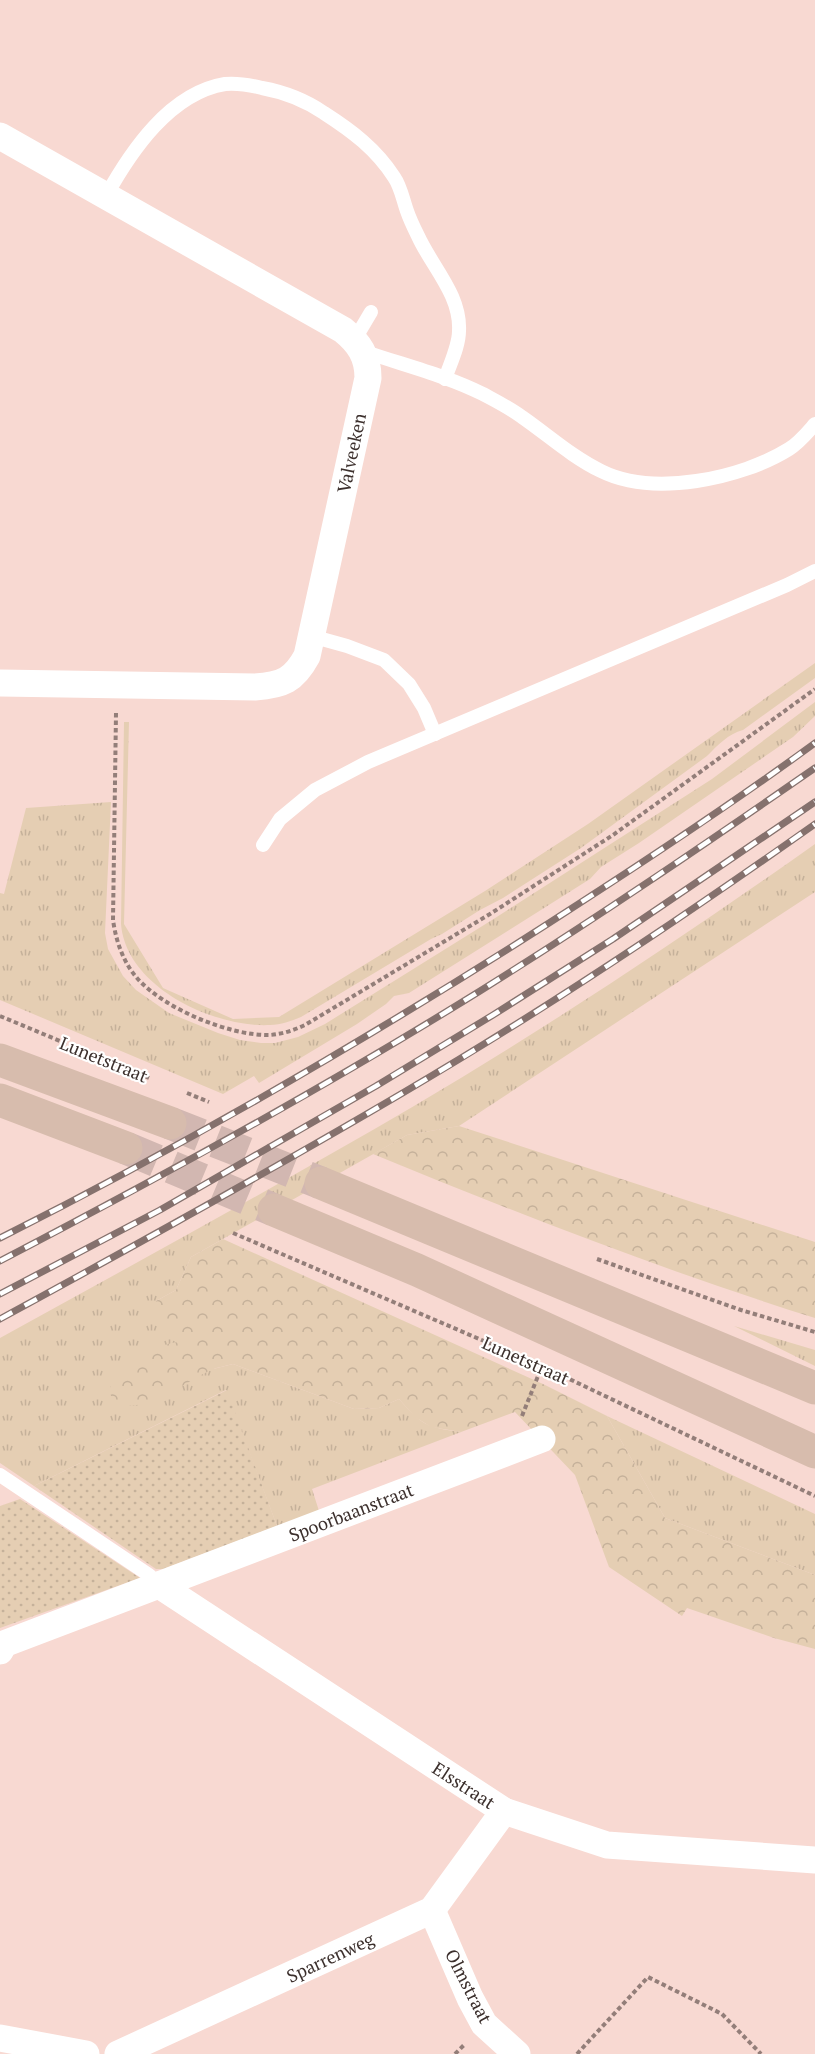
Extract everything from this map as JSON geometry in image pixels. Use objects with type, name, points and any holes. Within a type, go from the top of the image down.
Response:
[{"type":"main road","name":"Lunetstraat","points":[[0,1060],[170,1124]]},
{"type":"main road","points":[[0,1100],[126,1148]]},
{"type":"main road","points":[[321,1183],[815,1388]]},
{"type":"main road","name":"Lunetstraat","points":[[274,1210],[417,1270],[815,1452]]},
{"type":"street","points":[[0,136],[343,330],[359,345]]},
{"type":"street","name":"Valveeken","points":[[0,683],[272,686],[288,680],[299,670],[307,656],[368,378],[368,364],[359,345]]},
{"type":"street","name":"Spoorbaanstraat","points":[[0,1651],[4,1644],[542,1439]]},
{"type":"street","name":"Elsstraat","points":[[159,1585],[504,1811],[606,1845],[815,1860]]},
{"type":"street","name":"Sparrenweg","points":[[118,2054],[432,1910],[504,1811]]},
{"type":"street","name":"Olmstraat","points":[[432,1910],[470,1998],[484,2024],[517,2054]]},
{"type":"street","points":[[0,2038],[86,2054]]},
{"type":"lane","points":[[106,196],[120,171],[150,132],[188,98],[206,90],[227,84],[250,85],[281,92],[315,107],[351,131],[378,155],[396,180],[425,251],[447,286],[458,310],[460,332],[445,379]]},
{"type":"lane","points":[[371,312],[359,345],[483,394],[520,415],[580,459],[621,480],[652,484],[692,481],[742,471],[791,448],[815,424]]},
{"type":"lane","points":[[263,845],[280,819],[315,790],[368,762],[787,585],[815,571]]},
{"type":"lane","points":[[311,636],[384,660],[409,684],[424,708],[435,734]]},
{"type":"lane","points":[[0,1475],[159,1585]]},
{"type":"path","points":[[116,685],[117,778],[113,920],[119,947],[137,978],[165,1001],[221,1026],[262,1035],[284,1033],[305,1025],[490,914],[613,835],[815,689]]},
{"type":"path","name":"Lunetstraat","points":[[0,1016],[155,1080]]},
{"type":"path","points":[[177,1089],[209,1102]]},
{"type":"path","name":"Lunetstraat","points":[[233,1233],[542,1366],[815,1496]]},
{"type":"path","points":[[591,1257],[730,1306],[815,1332]]},
{"type":"path","points":[[522,1416],[542,1366]]},
{"type":"path","points":[[577,2054],[648,1977],[722,2014],[761,2054]]},
{"type":"green space","points":[[815,663],[815,678],[743,730],[728,737],[707,756],[581,848],[503,898],[301,1017],[278,1024],[248,1024],[200,1011],[176,999],[156,984],[139,967],[127,947],[121,924],[124,722],[129,722],[124,924],[163,988],[233,1019],[279,1017],[485,891],[588,824]]},
{"type":"green space","points":[[815,702],[815,716],[793,737],[601,867],[590,879],[409,993],[394,996],[357,1024],[259,1083],[254,1076],[223,1094],[0,1000],[0,893],[4,894],[26,808],[111,802],[105,933],[108,949],[123,976],[136,990],[169,1013],[240,1040],[275,1043],[298,1037],[325,1024],[492,920],[712,779]]},
{"type":"green space","points":[[815,844],[815,892],[459,1126],[407,1135],[191,1257],[176,1290],[156,1301],[213,1369],[233,1364],[354,1409],[379,1408],[399,1399],[426,1424],[461,1432],[312,1489],[319,1511],[277,1526],[226,1390],[34,1486],[0,1463],[0,1338],[414,1106],[617,979]]},
{"type":"green space","points":[[459,1126],[815,1242],[815,1318],[592,1241],[373,1154],[407,1135]]},
{"type":"green space","points":[[223,1239],[543,1384],[607,1416],[665,1518],[815,1575],[815,1649],[774,1638],[687,1608],[682,1616],[609,1567],[575,1475],[515,1412],[461,1432],[431,1427],[415,1417],[399,1399],[379,1408],[354,1409],[233,1364],[211,1370],[147,1403],[130,1406],[114,1401],[110,1389],[113,1380],[129,1364],[150,1351],[170,1343],[187,1341],[168,1330],[160,1322],[157,1316],[156,1301],[176,1290],[191,1257]]},
{"type":"green space","points":[[734,1326],[815,1350],[815,1366]]},
{"type":"green space","points":[[227,1390],[277,1526],[163,1569],[156,1569],[34,1486]]},
{"type":"green space","points":[[607,1416],[815,1514],[815,1575],[665,1518]]},
{"type":"green space","points":[[20,1499],[140,1578],[0,1628],[0,1506]]},
{"type":"tunnel","points":[[170,1123],[321,1183]]},
{"type":"tunnel","points":[[126,1148],[274,1210]]},
{"type":"railway","points":[[0,1238],[210,1127],[415,1007],[650,857],[815,743]]},
{"type":"railway","points":[[0,1261],[243,1130],[421,1027],[607,909],[815,768]]},
{"type":"railway","points":[[0,1294],[160,1210],[376,1086],[613,939],[815,802]]},
{"type":"railway","points":[[0,1319],[255,1178],[458,1060],[613,962],[815,824]]}]
